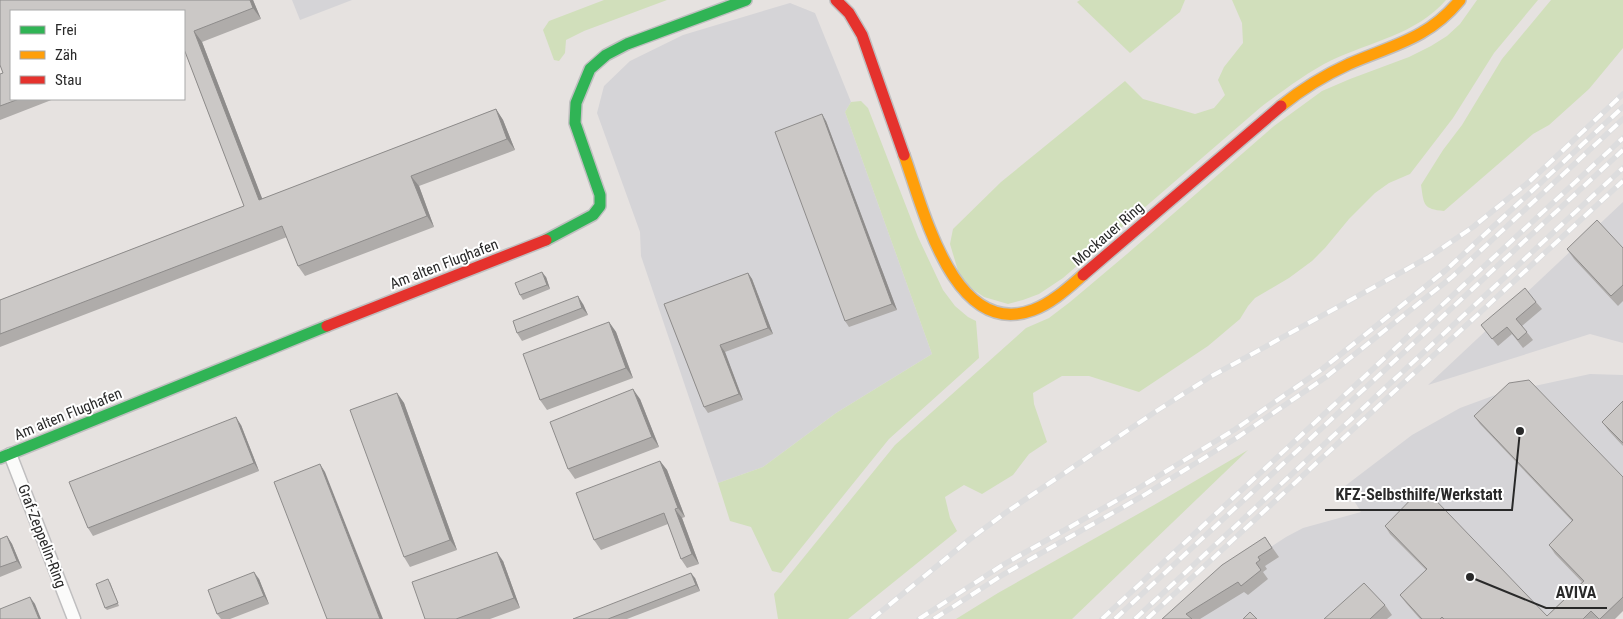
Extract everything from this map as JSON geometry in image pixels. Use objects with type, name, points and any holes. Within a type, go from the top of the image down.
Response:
[{"type":"street","name":"Am alten Flughafen","points":[[5,456],[277,345],[541,242],[592,215],[598,210],[601,202],[600,194],[575,123],[576,103],[580,88],[590,69],[606,55],[626,44],[746,0]]},
{"type":"street","name":"Mockauer Ring","points":[[836,0],[849,12],[862,35],[937,248],[952,276],[966,294],[982,307],[994,312],[1016,313],[1030,311],[1046,304],[1070,286],[1268,116],[1301,90],[1336,71],[1420,36],[1437,25],[1453,10],[1460,0]]},
{"type":"street","name":"Graf-Zeppelin-Ring","points":[[5,456],[74,619]]},
{"type":"shaded area","points":[[292,0],[352,0],[300,20]]},
{"type":"shaded area","points":[[790,3],[815,13],[851,102],[845,112],[932,354],[836,413],[763,467],[718,483],[641,256],[640,232],[597,113],[604,86],[630,61],[683,35]]},
{"type":"shaded area","points":[[1623,202],[1623,343],[1590,334],[1428,385]]},
{"type":"shaded area","points":[[1590,374],[1623,375],[1623,610],[1614,619],[1179,619],[1228,575],[1286,537],[1303,528],[1361,512],[1345,486],[1412,435],[1460,408],[1498,394]]},
{"type":"green space","points":[[604,0],[667,0],[584,31],[566,40],[565,53],[559,61],[554,60],[543,30],[549,21]]},
{"type":"green space","points":[[1080,0],[1185,0],[1180,12],[1130,53],[1077,2]]},
{"type":"green space","points":[[1232,0],[1446,0],[1434,12],[1407,29],[1332,60],[1313,70],[1287,88],[1261,107],[1063,278],[1039,294],[1008,304],[984,297],[971,288],[959,274],[950,244],[953,229],[1001,182],[1125,81],[1143,99],[1195,114],[1214,108],[1225,95],[1218,80],[1224,67],[1243,43],[1242,23]]},
{"type":"green space","points":[[1477,0],[1538,0],[1494,53],[1453,118],[1410,174],[1389,183],[1375,193],[1312,261],[1289,278],[1255,298],[1240,319],[1208,346],[1139,392],[1089,376],[1062,376],[1033,393],[1034,404],[1047,442],[1029,454],[1013,475],[982,494],[964,485],[945,497],[950,518],[957,531],[848,619],[778,619],[774,594],[895,445],[1026,328],[1049,318],[1070,302],[1274,126],[1322,91],[1409,57],[1431,46],[1447,36],[1460,24]]},
{"type":"green space","points":[[1551,0],[1623,0],[1623,48],[1589,89],[1549,125],[1533,134],[1444,211],[1428,207],[1424,201],[1421,185],[1443,150],[1462,125],[1502,59]]},
{"type":"green space","points":[[861,101],[868,108],[918,237],[943,290],[955,306],[976,321],[979,358],[889,439],[781,573],[772,571],[751,527],[730,521],[718,483],[763,467],[836,413],[932,354],[845,112],[851,102]]},
{"type":"green space","points":[[1248,450],[1072,619],[956,619],[998,593]]},
{"type":"building","points":[[0,0],[250,0],[253,8],[194,31],[259,200],[496,109],[507,139],[411,176],[427,216],[298,266],[282,226],[0,334],[0,300],[244,206],[185,52],[185,10],[10,10],[10,100],[16,100],[0,106],[0,74],[3,73],[0,65]]},
{"type":"building","points":[[822,114],[892,304],[845,321],[775,132]]},
{"type":"building","points":[[1597,220],[1623,248],[1623,285],[1611,296],[1567,249]]},
{"type":"building","points":[[542,272],[547,285],[520,295],[515,283]]},
{"type":"building","points":[[748,273],[768,328],[720,345],[739,394],[704,407],[664,304]]},
{"type":"building","points":[[1525,288],[1536,302],[1516,319],[1527,332],[1518,340],[1507,327],[1492,339],[1481,325]]},
{"type":"building","points":[[578,296],[582,308],[517,333],[513,321]]},
{"type":"building","points":[[609,322],[626,368],[540,400],[523,354]]},
{"type":"building","points":[[1529,380],[1623,477],[1623,597],[1600,619],[1591,611],[1583,619],[1444,619],[1442,617],[1440,619],[1422,619],[1400,595],[1427,569],[1385,526],[1423,487],[1547,616],[1584,581],[1549,545],[1573,520],[1474,416],[1509,383]]},
{"type":"building","points":[[633,389],[652,437],[568,469],[550,422]]},
{"type":"building","points":[[397,393],[450,540],[404,557],[350,410]]},
{"type":"building","points":[[1623,401],[1623,443],[1602,422]]},
{"type":"building","points":[[236,417],[254,463],[88,528],[69,482]]},
{"type":"building","points":[[660,461],[678,508],[675,509],[692,554],[681,559],[664,513],[594,540],[576,493]]},
{"type":"building","points":[[320,464],[380,619],[327,619],[274,482]]},
{"type":"building","points":[[7,536],[17,561],[0,567],[0,539]]},
{"type":"building","points":[[1265,537],[1272,548],[1258,557],[1260,560],[1256,563],[1261,570],[1241,586],[1238,582],[1186,614],[1192,619],[1162,619],[1222,565]]},
{"type":"building","points":[[497,552],[514,598],[456,619],[425,619],[412,582]]},
{"type":"building","points":[[254,572],[264,596],[217,614],[208,590]]},
{"type":"building","points":[[691,573],[696,585],[608,619],[573,619]]},
{"type":"building","points":[[108,579],[118,603],[105,608],[96,584]]},
{"type":"building","points":[[1364,583],[1385,605],[1370,619],[1324,619]]},
{"type":"building","points":[[30,597],[39,619],[0,619],[0,609]]},
{"type":"building","points":[[1250,612],[1257,619],[1243,619]]},
{"type":"railway","points":[[872,619],[970,539],[1008,511],[1155,412],[1210,377],[1429,257],[1473,227],[1530,181],[1623,94]]},
{"type":"railway","points":[[919,619],[1001,566],[1137,489],[1234,430],[1321,370],[1446,270],[1623,107]]},
{"type":"railway","points":[[934,619],[1004,574],[1141,497],[1238,437],[1326,377],[1452,277],[1623,119]]},
{"type":"railway","points":[[1102,619],[1623,138]]},
{"type":"railway","points":[[1115,619],[1623,150]]},
{"type":"railway","points":[[1135,619],[1623,168]]},
{"type":"railway","points":[[1147,619],[1623,181]]},
{"type":"traffic: fast","points":[[546,240],[593,215],[600,206],[600,195],[575,123],[576,103],[590,69],[606,55],[627,44],[746,0]]},
{"type":"traffic: fast","points":[[0,458],[327,326]]},
{"type":"traffic: slow","points":[[1281,106],[1305,88],[1331,73],[1409,40],[1435,24],[1460,0]]},
{"type":"traffic: slow","points":[[904,155],[932,235],[946,263],[962,288],[982,306],[1005,314],[1033,310],[1066,290],[1083,275]]},
{"type":"traffic: jam","points":[[836,0],[849,13],[862,35],[904,155]]},
{"type":"traffic: jam","points":[[1083,275],[1281,106]]},
{"type":"traffic: jam","points":[[327,326],[546,240]]},
{"type":"place","name":"KFZ-Selbsthilfe/Werkstatt","points":[[1520,431]]},
{"type":"place","name":"AVIVA","points":[[1470,577]]}]
